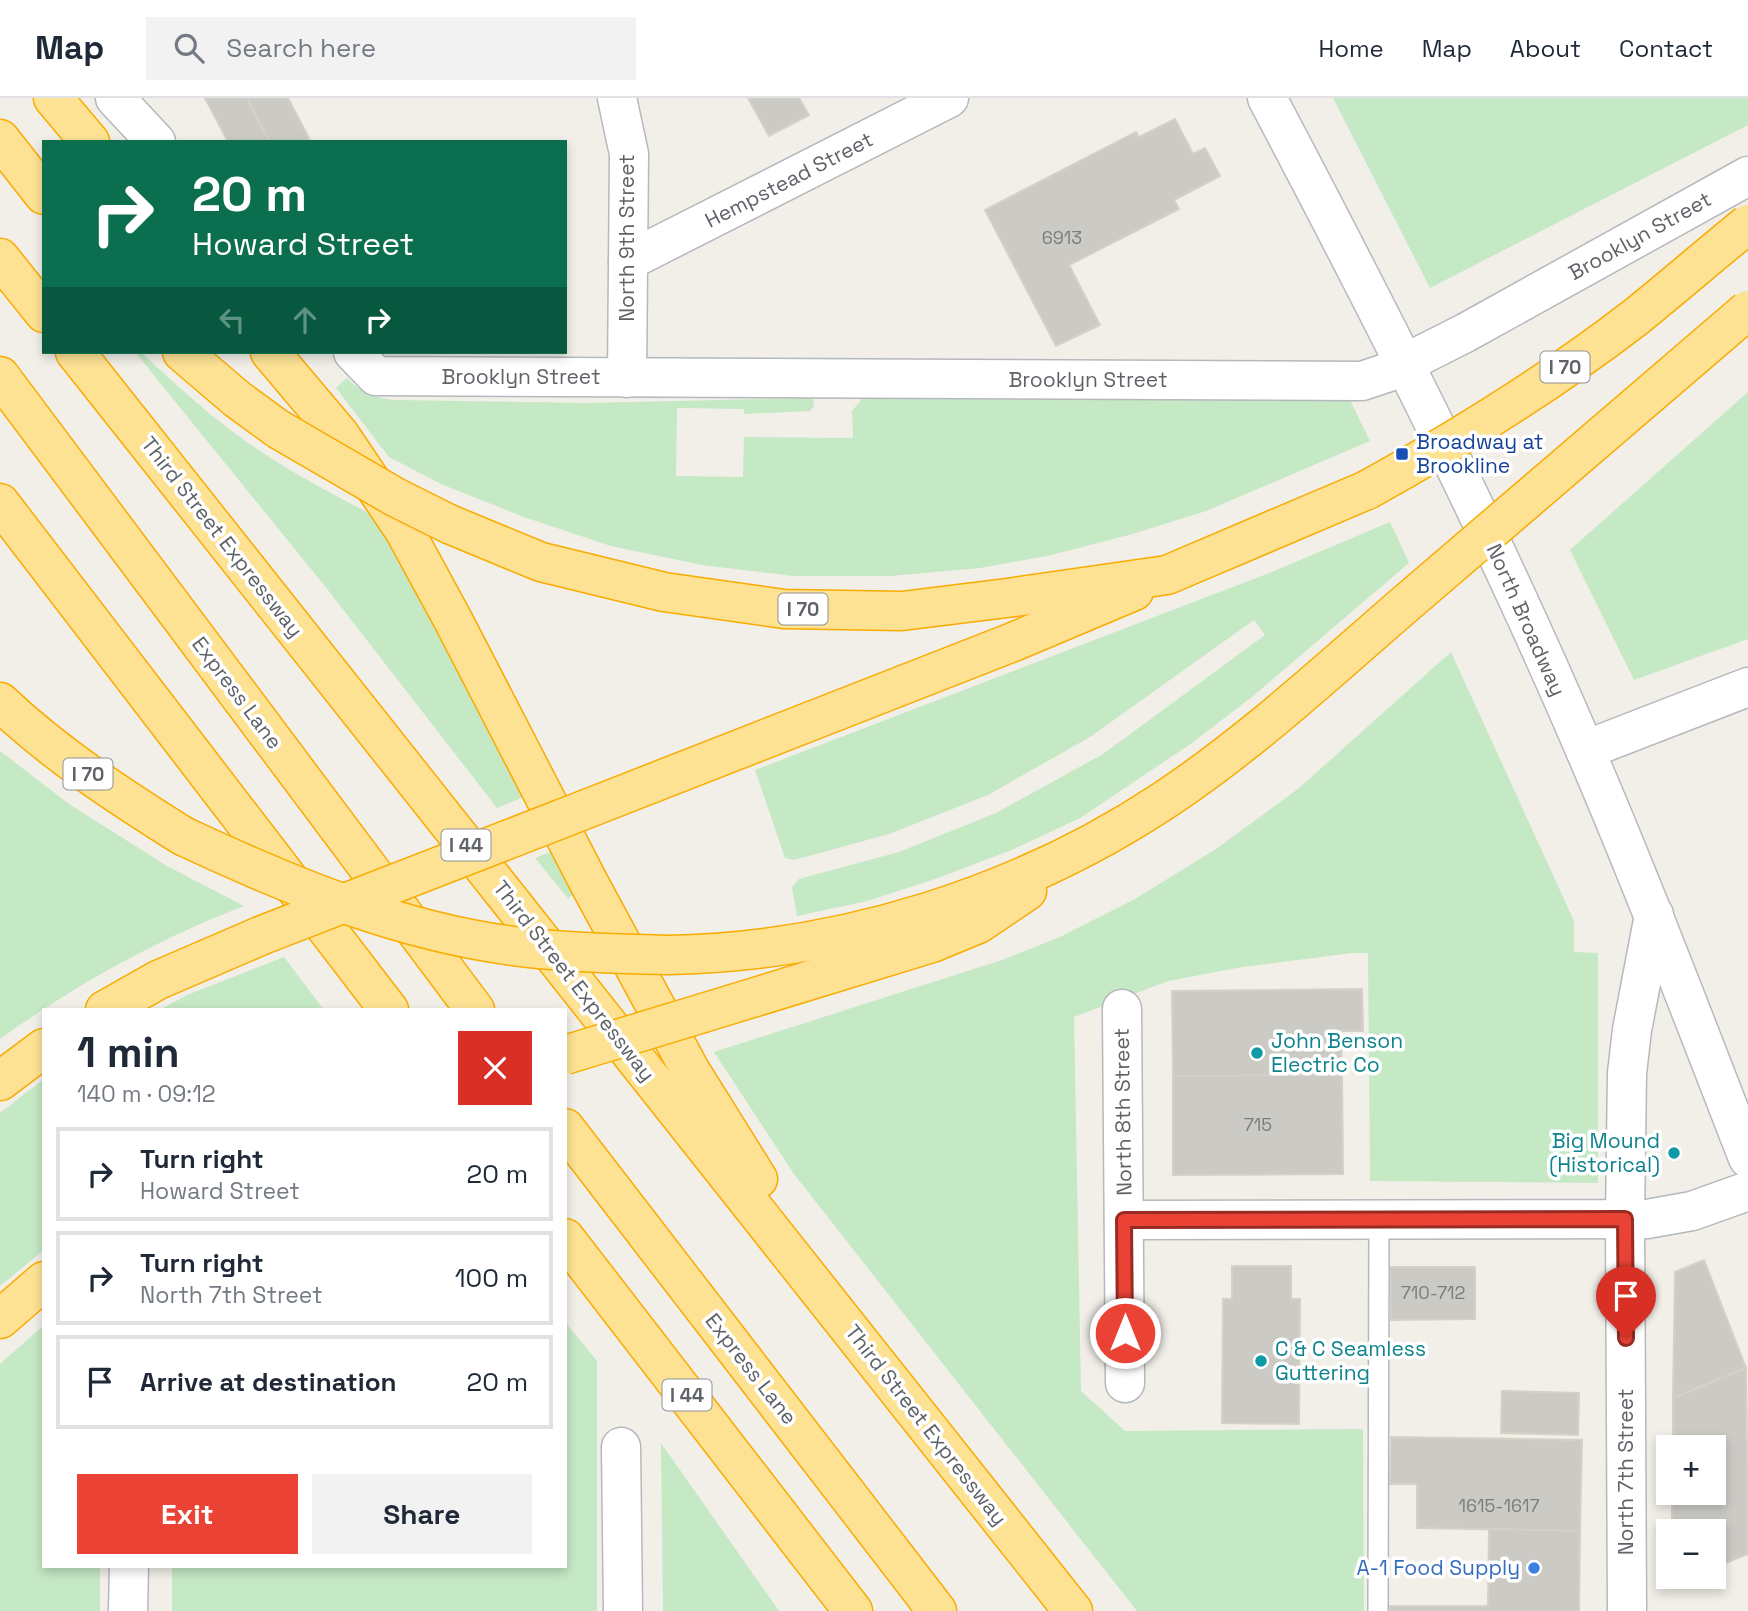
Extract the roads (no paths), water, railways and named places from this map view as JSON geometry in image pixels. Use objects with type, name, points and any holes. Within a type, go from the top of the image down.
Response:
[{"type":"highway","points":[[53,98],[88,140]]},
{"type":"highway","points":[[0,139],[42,192]]},
{"type":"highway","name":"I 70","points":[[184,354],[237,399],[278,429],[384,491],[449,524],[541,562],[664,592],[784,609],[902,611],[1167,575],[1367,490],[1438,451],[1532,391],[1636,317],[1748,224]]},
{"type":"highway","points":[[0,258],[42,310]]},
{"type":"highway","name":"I 70","points":[[0,702],[63,756],[119,796],[183,836],[260,872],[398,922],[461,937],[528,948],[668,955],[744,950],[862,930],[946,905],[1009,882],[1062,858],[1147,811],[1212,767],[1748,310]]},
{"type":"highway","name":"Third Street Expressway","points":[[77,354],[1073,1611]]},
{"type":"highway","points":[[272,354],[340,435],[404,530],[690,1070],[858,1338]]},
{"type":"highway","name":"Express Lane","points":[[0,376],[474,1008]]},
{"type":"highway","points":[[0,503],[387,1008]]},
{"type":"highway","points":[[109,1008],[158,980],[260,936],[1024,638],[1093,610],[1167,575]]},
{"type":"highway","points":[[567,1054],[932,943],[978,924],[1020,897],[1062,858]]},
{"type":"highway","points":[[0,1081],[42,1050]]},
{"type":"highway","name":"Express Lane","points":[[567,1131],[937,1611]]},
{"type":"highway","name":"I 44","points":[[567,1241],[853,1611]]},
{"type":"highway","points":[[0,1319],[42,1283]]},
{"type":"highway","points":[[808,1553],[829,1611]]},
{"type":"street","points":[[115,98],[154,140]]},
{"type":"street","name":"North 9th Street","points":[[617,98],[629,154],[627,378]]},
{"type":"street","name":"Hempstead Street","points":[[628,261],[950,98]]},
{"type":"street","name":"North Broadway","points":[[1267,98],[1406,363],[1501,564],[1585,750],[1654,915],[1748,1158]]},
{"type":"street","name":"Brooklyn Street","points":[[364,364],[627,378],[1362,381],[1374,378],[1465,333],[1748,176]]},
{"type":"street","points":[[1585,750],[1748,687]]},
{"type":"street","name":"North 7th Street","points":[[1627,1611],[1627,1073],[1637,997],[1654,915]]},
{"type":"street","name":"North 8th Street","points":[[1122,1009],[1125,1382]]},
{"type":"street","points":[[1124,1220],[1379,1221],[1669,1217],[1748,1191]]},
{"type":"street","points":[[621,1447],[623,1611]]},
{"type":"street","points":[[128,1611],[129,1568]]},
{"type":"lane","points":[[1378,1611],[1379,1221]]},
{"type":"place","name":"Broadway at Brookline","points":[[1402,454]]},
{"type":"place","name":"John Benson Electric Co","points":[[1257,1053]]},
{"type":"place","name":"Big Mound (Historical)","points":[[1674,1153]]},
{"type":"place","name":"C & C Seamless Guttering","points":[[1261,1361]]},
{"type":"place","name":"A-1 Food Supply","points":[[1534,1568]]}]
